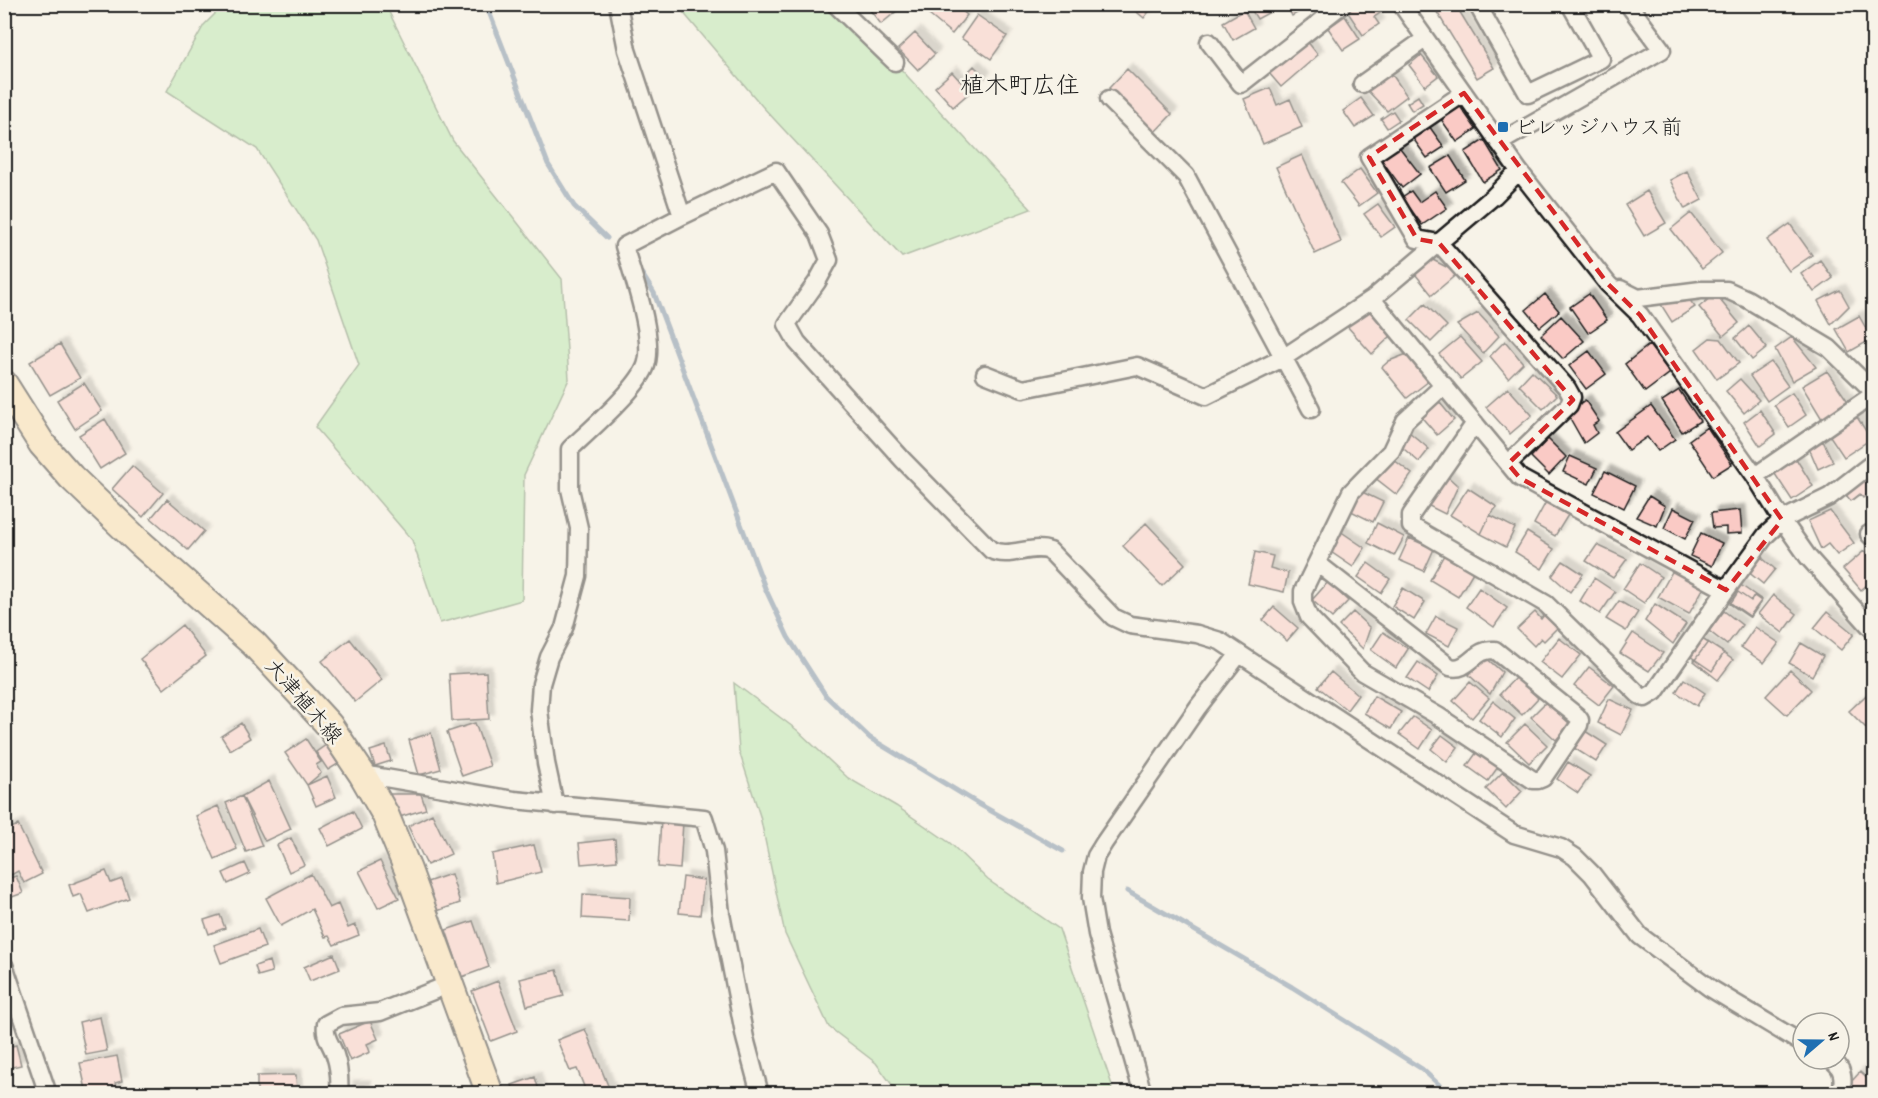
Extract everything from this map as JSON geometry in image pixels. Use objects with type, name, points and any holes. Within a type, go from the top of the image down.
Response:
[{"type":"main road","name":"大津植木線","points":[[4,384],[42,444],[70,477],[254,644],[328,725],[362,774],[389,824],[408,870],[490,1094]]},
{"type":"street","points":[[618,4],[627,50],[682,216]]},
{"type":"street","points":[[835,4],[895,62]]},
{"type":"street","points":[[1209,42],[1241,84],[1342,4]]},
{"type":"street","points":[[1401,4],[1519,171],[1608,284],[1640,315],[1755,476],[1808,557],[1874,631]]},
{"type":"street","points":[[1477,4],[1528,94],[1601,59],[1570,4]]},
{"type":"street","points":[[1499,143],[1662,50],[1628,4]]},
{"type":"street","points":[[1362,84],[1425,39]]},
{"type":"street","points":[[1464,93],[1369,157],[1417,239],[1439,243],[1567,388],[1572,398],[1569,405],[1508,464]]},
{"type":"street","points":[[1109,99],[1186,176],[1311,409]]},
{"type":"street","points":[[555,805],[546,763],[539,710],[541,684],[549,657],[564,628],[578,576],[579,528],[570,489],[570,449],[636,383],[646,367],[648,357],[644,311],[624,246],[776,171],[819,234],[829,260],[817,282],[786,324],[797,342],[903,460],[991,550],[1000,554],[1039,547],[1050,551],[1113,617],[1130,626],[1197,634],[1220,641],[1514,834],[1561,848],[1575,857],[1592,874],[1640,936],[1710,988],[1791,1037]]},
{"type":"street","points":[[985,374],[1023,389],[1137,366],[1206,396],[1283,358],[1372,299],[1494,196],[1519,171]]},
{"type":"street","points":[[1608,284],[1638,298],[1701,290],[1727,290],[1747,299],[1829,348],[1874,393],[1755,476]]},
{"type":"street","points":[[1372,299],[1520,478],[1726,590]]},
{"type":"street","points":[[1317,563],[1450,667],[1455,668],[1467,664],[1481,651],[1495,650],[1576,716],[1580,720],[1579,725],[1543,778],[1533,780],[1438,716],[1362,672],[1309,617],[1303,602],[1303,591],[1351,492],[1391,452],[1405,421],[1444,385]]},
{"type":"street","points":[[1475,423],[1411,515],[1411,526],[1546,604],[1639,695],[1645,698],[1655,692],[1766,535],[1782,520],[1829,497],[1874,462]]},
{"type":"street","points":[[1143,1094],[1097,934],[1091,898],[1092,872],[1096,856],[1104,843],[1198,706],[1239,654]]},
{"type":"street","points":[[362,774],[555,805],[672,813],[705,818],[714,851],[721,914],[745,1038],[760,1094]]},
{"type":"street","points":[[4,965],[48,1094]]},
{"type":"street","points":[[339,1094],[340,1080],[335,1056],[324,1033],[326,1024],[341,1016],[380,1012],[450,984]]},
{"type":"street","points":[[1841,1094],[1844,1081],[1842,1071]]},
{"type":"highlighted area","points":[[1464,93],[1608,284],[1640,315],[1782,520],[1726,590],[1520,478],[1508,464],[1573,400],[1439,243],[1417,239],[1369,157]]},
{"type":"green space","points":[[385,4],[453,141],[562,279],[569,379],[524,475],[522,600],[440,623],[412,540],[315,427],[359,365],[316,240],[257,149],[167,91],[204,25],[224,5]]},
{"type":"green space","points":[[677,5],[841,5],[1031,209],[902,257],[762,106]]},
{"type":"green space","points":[[734,683],[797,730],[848,778],[896,806],[950,843],[988,880],[1059,929],[1112,1085],[1111,1093],[898,1093],[876,1063],[829,1027],[785,934],[760,816],[739,751]]},
{"type":"building","points":[[874,4],[896,4],[899,9],[881,24],[869,9]]},
{"type":"building","points":[[938,4],[954,4],[967,15],[952,34],[929,15]]},
{"type":"building","points":[[1127,4],[1155,4],[1144,18]]},
{"type":"building","points":[[1248,4],[1269,4],[1272,11],[1257,19]]},
{"type":"building","points":[[1286,4],[1313,4],[1292,16]]},
{"type":"building","points":[[1356,4],[1381,4],[1385,10],[1374,17],[1379,24],[1363,35],[1347,11]]},
{"type":"building","points":[[1432,4],[1455,4],[1494,68],[1477,78]]},
{"type":"building","points":[[1244,10],[1254,28],[1233,40],[1223,22]]},
{"type":"building","points":[[977,15],[1007,36],[991,59],[961,38]]},
{"type":"building","points":[[1345,16],[1360,39],[1343,50],[1328,28]]},
{"type":"building","points":[[915,33],[935,54],[918,70],[898,49]]},
{"type":"building","points":[[1307,41],[1318,55],[1281,87],[1269,73]]},
{"type":"building","points":[[1421,55],[1438,76],[1425,86],[1409,65]]},
{"type":"building","points":[[974,66],[985,77],[977,85],[966,74]]},
{"type":"building","points":[[1127,69],[1172,114],[1154,133],[1109,88]]},
{"type":"building","points":[[952,72],[970,92],[953,107],[935,87]]},
{"type":"building","points":[[1391,73],[1407,96],[1387,111],[1368,91]]},
{"type":"building","points":[[1270,88],[1277,105],[1290,99],[1302,127],[1263,144],[1244,99]]},
{"type":"building","points":[[1418,96],[1423,104],[1412,111],[1407,103]]},
{"type":"building","points":[[1361,98],[1374,116],[1355,128],[1343,111]]},
{"type":"building","points":[[1457,102],[1476,129],[1457,142],[1438,115]]},
{"type":"building","points":[[1393,111],[1399,120],[1387,128],[1381,119]]},
{"type":"building","points":[[1429,126],[1444,147],[1427,158],[1412,137]]},
{"type":"building","points":[[1484,140],[1502,170],[1483,182],[1465,152]]},
{"type":"building","points":[[1397,144],[1420,174],[1402,188],[1380,158]]},
{"type":"building","points":[[1302,155],[1341,242],[1315,254],[1276,167]]},
{"type":"building","points":[[1450,156],[1465,180],[1446,192],[1430,168]]},
{"type":"building","points":[[1360,169],[1377,193],[1359,206],[1341,183]]},
{"type":"building","points":[[1687,171],[1702,200],[1685,209],[1670,180]]},
{"type":"building","points":[[1411,191],[1419,202],[1435,191],[1447,208],[1422,225],[1402,197]]},
{"type":"building","points":[[1647,191],[1666,223],[1644,236],[1625,205]]},
{"type":"building","points":[[1378,204],[1395,227],[1381,237],[1364,214]]},
{"type":"building","points":[[1691,213],[1722,253],[1702,269],[1671,229]]},
{"type":"building","points":[[1790,224],[1812,255],[1789,271],[1767,240]]},
{"type":"building","points":[[1427,257],[1458,273],[1432,295],[1411,269]]},
{"type":"building","points":[[1820,260],[1833,278],[1814,292],[1801,274]]},
{"type":"building","points":[[1840,290],[1849,306],[1831,324],[1818,301]]},
{"type":"building","points":[[1545,294],[1559,311],[1540,327],[1526,310]]},
{"type":"building","points":[[1589,294],[1607,320],[1588,333],[1570,307]]},
{"type":"building","points":[[1685,294],[1695,307],[1672,322],[1660,303]]},
{"type":"building","points":[[1715,294],[1739,323],[1723,336],[1699,307]]},
{"type":"building","points":[[1425,304],[1447,326],[1431,342],[1409,320]]},
{"type":"building","points":[[1366,307],[1392,335],[1372,354],[1346,325]]},
{"type":"building","points":[[1478,313],[1499,336],[1483,353],[1457,325]]},
{"type":"building","points":[[1561,316],[1584,341],[1563,359],[1541,335]]},
{"type":"building","points":[[1859,316],[1872,339],[1849,352],[1836,329]]},
{"type":"building","points":[[1749,326],[1767,348],[1752,360],[1735,338]]},
{"type":"building","points":[[1460,337],[1482,362],[1461,379],[1439,354]]},
{"type":"building","points":[[1792,337],[1816,367],[1792,381],[1775,349]]},
{"type":"building","points":[[1710,338],[1721,339],[1739,363],[1717,379],[1696,349]]},
{"type":"building","points":[[1505,341],[1523,363],[1508,378],[1490,356]]},
{"type":"building","points":[[60,344],[80,378],[50,395],[30,362]]},
{"type":"building","points":[[1649,345],[1670,373],[1645,392],[1625,364]]},
{"type":"building","points":[[1589,351],[1606,374],[1586,389],[1569,366]]},
{"type":"building","points":[[1407,354],[1429,381],[1407,398],[1382,367],[1389,361]]},
{"type":"building","points":[[1771,362],[1788,386],[1767,401],[1750,376]]},
{"type":"building","points":[[1532,371],[1557,395],[1543,409],[1519,385]]},
{"type":"building","points":[[1827,371],[1849,403],[1822,419],[1802,386]]},
{"type":"building","points":[[1740,379],[1759,400],[1744,413],[1726,391]]},
{"type":"building","points":[[84,383],[102,411],[75,429],[57,400]]},
{"type":"building","points":[[1508,388],[1532,415],[1510,434],[1486,407]]},
{"type":"building","points":[[1679,390],[1700,421],[1682,432],[1662,401]]},
{"type":"building","points":[[1792,393],[1806,415],[1789,427],[1774,405]]},
{"type":"building","points":[[1436,398],[1454,420],[1437,435],[1418,413]]},
{"type":"building","points":[[1585,400],[1599,421],[1593,425],[1597,433],[1584,443],[1567,413]]},
{"type":"building","points":[[1651,406],[1675,439],[1658,451],[1647,437],[1628,450],[1615,432]]},
{"type":"building","points":[[1760,410],[1776,434],[1760,446],[1744,422]]},
{"type":"building","points":[[1857,417],[1871,439],[1844,457],[1830,436]]},
{"type":"building","points":[[105,419],[125,453],[100,469],[79,435]]},
{"type":"building","points":[[1707,427],[1732,464],[1713,476],[1689,440]]},
{"type":"building","points":[[1408,431],[1429,449],[1419,462],[1398,444]]},
{"type":"building","points":[[1548,439],[1566,457],[1549,475],[1531,457]]},
{"type":"building","points":[[1823,441],[1833,462],[1818,469],[1809,448]]},
{"type":"building","points":[[1389,456],[1412,474],[1397,495],[1374,477]]},
{"type":"building","points":[[1570,456],[1597,468],[1589,484],[1563,472]]},
{"type":"building","points":[[1795,457],[1813,486],[1792,500],[1773,471]]},
{"type":"building","points":[[1873,465],[1874,489],[1863,498],[1860,494],[1851,501],[1842,490]]},
{"type":"building","points":[[132,466],[163,493],[143,517],[112,489]]},
{"type":"building","points":[[1605,471],[1635,486],[1624,508],[1594,493]]},
{"type":"building","points":[[1446,475],[1458,486],[1445,514],[1427,505]]},
{"type":"building","points":[[1468,488],[1497,507],[1490,515],[1481,534],[1450,515]]},
{"type":"building","points":[[1358,490],[1383,502],[1373,522],[1349,510]]},
{"type":"building","points":[[1649,496],[1665,506],[1657,526],[1636,517]]},
{"type":"building","points":[[167,499],[204,531],[188,550],[151,518]]},
{"type":"building","points":[[1546,502],[1568,515],[1555,536],[1534,524]]},
{"type":"building","points":[[1673,508],[1695,519],[1685,539],[1664,528]]},
{"type":"building","points":[[1740,510],[1742,533],[1726,534],[1726,527],[1713,528],[1711,513]]},
{"type":"building","points":[[1830,511],[1854,543],[1837,555],[1828,544],[1821,549],[1808,521]]},
{"type":"building","points":[[1490,515],[1515,528],[1506,547],[1481,534]]},
{"type":"building","points":[[1146,523],[1185,564],[1162,586],[1123,546]]},
{"type":"building","points":[[1377,523],[1404,537],[1394,556],[1368,543]]},
{"type":"building","points":[[1337,529],[1365,548],[1353,567],[1325,548]]},
{"type":"building","points":[[1527,532],[1554,549],[1542,569],[1515,552]]},
{"type":"building","points":[[1701,533],[1722,543],[1712,566],[1690,556]]},
{"type":"building","points":[[1409,538],[1434,549],[1424,571],[1399,560]]},
{"type":"building","points":[[1597,545],[1627,559],[1613,578],[1586,561]]},
{"type":"building","points":[[1864,551],[1874,562],[1874,579],[1861,590],[1843,569]]},
{"type":"building","points":[[1255,552],[1273,556],[1270,568],[1288,573],[1284,592],[1248,584]]},
{"type":"building","points":[[1444,555],[1473,572],[1458,597],[1430,580]]},
{"type":"building","points":[[1761,557],[1775,569],[1763,584],[1747,571],[1752,560],[1756,563]]},
{"type":"building","points":[[1563,561],[1583,574],[1570,592],[1552,576]]},
{"type":"building","points":[[1368,563],[1390,579],[1381,593],[1358,577]]},
{"type":"building","points":[[1640,563],[1661,577],[1644,603],[1623,589]]},
{"type":"building","points":[[1673,570],[1704,587],[1689,614],[1658,597]]},
{"type":"building","points":[[1594,578],[1615,592],[1600,614],[1580,601]]},
{"type":"building","points":[[1328,582],[1348,601],[1332,618],[1312,600]]},
{"type":"building","points":[[1739,584],[1762,600],[1751,617],[1728,601]]},
{"type":"building","points":[[1403,588],[1425,602],[1414,620],[1392,606]]},
{"type":"building","points":[[1479,588],[1507,608],[1494,627],[1466,607]]},
{"type":"building","points":[[1738,592],[1751,601],[1754,596],[1761,601],[1749,617],[1730,604]]},
{"type":"building","points":[[1773,595],[1797,614],[1783,633],[1758,614]]},
{"type":"building","points":[[1619,601],[1638,612],[1626,631],[1606,619]]},
{"type":"building","points":[[1655,604],[1686,624],[1673,644],[1645,621]]},
{"type":"building","points":[[1274,607],[1298,628],[1287,641],[1263,620]]},
{"type":"building","points":[[1724,611],[1742,625],[1727,645],[1709,631]]},
{"type":"building","points":[[1353,612],[1370,628],[1363,649],[1339,626]]},
{"type":"building","points":[[1535,612],[1541,619],[1544,615],[1557,628],[1544,641],[1541,638],[1534,646],[1517,629]]},
{"type":"building","points":[[1827,612],[1854,634],[1841,650],[1814,628]]},
{"type":"building","points":[[1436,616],[1458,627],[1449,646],[1426,634]]},
{"type":"building","points":[[182,625],[206,656],[164,689],[140,659]]},
{"type":"building","points":[[1755,627],[1779,643],[1764,663],[1741,647]]},
{"type":"building","points":[[1383,632],[1408,649],[1396,668],[1371,650]]},
{"type":"building","points":[[1633,633],[1663,653],[1649,671],[1620,653]]},
{"type":"building","points":[[1699,637],[1724,653],[1712,671],[1687,654]]},
{"type":"building","points":[[1559,638],[1581,655],[1562,679],[1540,662]]},
{"type":"building","points":[[350,639],[382,680],[355,702],[322,661]]},
{"type":"building","points":[[1708,642],[1733,660],[1718,680],[1694,661]]},
{"type":"building","points":[[1801,643],[1823,656],[1812,676],[1789,663]]},
{"type":"building","points":[[1485,657],[1502,672],[1490,694],[1469,675]]},
{"type":"building","points":[[1418,662],[1438,676],[1428,692],[1407,678]]},
{"type":"building","points":[[1589,667],[1614,686],[1599,705],[1574,686]]},
{"type":"building","points":[[1790,670],[1811,690],[1787,715],[1766,696]]},
{"type":"building","points":[[486,672],[489,719],[452,721],[449,674]]},
{"type":"building","points":[[1331,672],[1358,695],[1347,710],[1318,687]]},
{"type":"building","points":[[1516,677],[1538,698],[1522,715],[1500,694]]},
{"type":"building","points":[[1684,679],[1705,693],[1697,706],[1676,692]]},
{"type":"building","points":[[1470,682],[1489,698],[1472,718],[1453,701]]},
{"type":"building","points":[[1874,688],[1874,736],[1849,711]]},
{"type":"building","points":[[1374,696],[1401,712],[1391,729],[1364,713]]},
{"type":"building","points":[[1609,699],[1633,710],[1621,735],[1598,723]]},
{"type":"building","points":[[1493,701],[1515,719],[1502,737],[1479,719]]},
{"type":"building","points":[[1546,702],[1570,724],[1556,740],[1531,717]]},
{"type":"building","points":[[1413,717],[1432,730],[1420,749],[1399,734]]},
{"type":"building","points":[[241,723],[250,738],[230,750],[221,736]]},
{"type":"building","points":[[475,723],[490,766],[462,776],[447,732]]},
{"type":"building","points":[[1525,724],[1547,745],[1529,763],[1507,742]]},
{"type":"building","points":[[1585,731],[1607,745],[1596,762],[1574,748]]},
{"type":"building","points":[[431,733],[441,769],[419,775],[409,740]]},
{"type":"building","points":[[1442,735],[1458,747],[1447,762],[1431,749]]},
{"type":"building","points":[[306,739],[321,762],[316,765],[321,773],[307,785],[285,753]]},
{"type":"building","points":[[326,745],[338,764],[328,770],[316,752]]},
{"type":"building","points":[[386,746],[391,761],[375,766],[370,751]]},
{"type":"building","points":[[1477,752],[1498,767],[1488,781],[1467,766]]},
{"type":"building","points":[[1568,762],[1590,776],[1578,793],[1557,779]]},
{"type":"building","points":[[1503,772],[1522,791],[1506,809],[1486,789]]},
{"type":"building","points":[[327,776],[336,797],[316,806],[307,785]]},
{"type":"building","points":[[269,781],[291,829],[265,841],[242,796]]},
{"type":"building","points":[[388,794],[421,794],[426,809],[396,818]]},
{"type":"building","points":[[242,796],[262,846],[246,852],[226,803]]},
{"type":"building","points":[[218,806],[237,849],[215,859],[196,816]]},
{"type":"building","points":[[353,811],[362,829],[329,846],[320,828]]},
{"type":"building","points":[[432,814],[451,854],[427,865],[408,826]]},
{"type":"building","points":[[661,820],[683,822],[680,869],[658,867]]},
{"type":"building","points":[[18,825],[42,874],[24,883],[18,871],[11,875],[4,861],[4,831]]},
{"type":"building","points":[[291,838],[304,865],[289,872],[277,845]]},
{"type":"building","points":[[615,839],[617,861],[581,864],[579,843]]},
{"type":"building","points":[[534,845],[541,872],[496,883],[492,854]]},
{"type":"building","points":[[380,861],[399,898],[378,908],[359,871]]},
{"type":"building","points":[[245,863],[250,874],[228,884],[223,873]]},
{"type":"building","points":[[106,871],[111,883],[122,879],[129,898],[89,913],[81,894],[73,897],[69,885]]},
{"type":"building","points":[[311,874],[329,908],[338,904],[348,928],[355,925],[359,935],[334,945],[329,936],[325,937],[312,909],[281,926],[266,898]]},
{"type":"building","points":[[451,874],[460,903],[437,911],[427,882]]},
{"type":"building","points":[[16,876],[23,893],[4,900],[4,880]]},
{"type":"building","points":[[683,877],[704,880],[700,915],[679,913]]},
{"type":"building","points":[[583,894],[630,897],[629,921],[582,918]]},
{"type":"building","points":[[220,915],[225,928],[209,934],[204,920]]},
{"type":"building","points":[[473,921],[489,967],[462,977],[446,930]]},
{"type":"building","points":[[258,929],[265,947],[221,963],[214,945]]},
{"type":"building","points":[[334,954],[340,969],[310,981],[304,967]]},
{"type":"building","points":[[269,961],[272,972],[258,976],[255,966]]},
{"type":"building","points":[[557,970],[564,996],[527,1006],[520,979]]},
{"type":"building","points":[[498,981],[517,1031],[491,1041],[472,991]]},
{"type":"building","points":[[100,1017],[107,1051],[86,1055],[79,1022]]},
{"type":"building","points":[[370,1021],[378,1039],[367,1044],[370,1052],[350,1061],[339,1034]]},
{"type":"building","points":[[585,1029],[611,1093],[609,1094],[587,1094],[577,1069],[570,1071],[557,1040]]},
{"type":"building","points":[[16,1045],[21,1065],[4,1069],[4,1048]]},
{"type":"building","points":[[117,1056],[122,1081],[115,1083],[118,1094],[87,1094],[80,1063]]},
{"type":"building","points":[[1860,1072],[1874,1085],[1874,1094],[1843,1094],[1842,1092]]},
{"type":"building","points":[[296,1075],[297,1094],[257,1094],[257,1076]]},
{"type":"building","points":[[535,1077],[540,1094],[515,1094],[512,1085]]},
{"type":"building","points":[[348,1086],[365,1086],[365,1094],[348,1094]]},
{"type":"waterway","points":[[486,4],[548,164],[574,206],[607,238]]},
{"type":"waterway","points":[[642,274],[654,293],[765,588],[788,637],[826,696],[870,738],[977,803],[1063,851]]},
{"type":"waterway","points":[[1127,891],[1292,987],[1422,1069],[1449,1094]]},
{"type":"place","name":"ビレッジハウス前","points":[[1503,127]]},
{"type":"district","name":"植木町広住","points":[[1020,85]]}]
